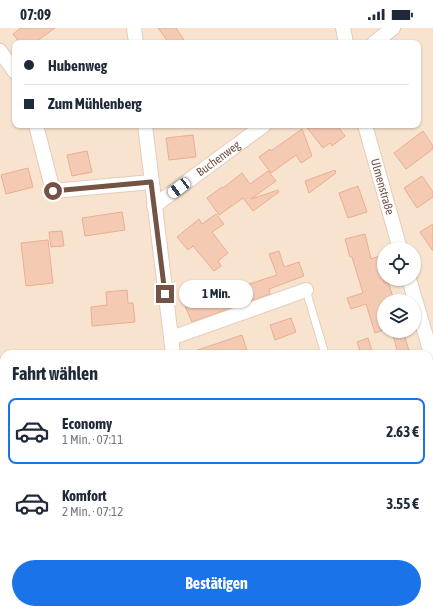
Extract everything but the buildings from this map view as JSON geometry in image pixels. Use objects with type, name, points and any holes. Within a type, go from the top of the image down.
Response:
[{"type":"street","points":[[134,28],[136,40]]},
{"type":"street","points":[[343,28],[345,40]]},
{"type":"street","points":[[378,40],[393,28]]},
{"type":"street","points":[[0,51],[12,68]]},
{"type":"street","points":[[37,128],[53,191],[151,182]]},
{"type":"street","points":[[145,128],[172,350]]},
{"type":"street","name":"Buchenweg","points":[[154,206],[260,128]]},
{"type":"street","name":"Ulmenstraße","points":[[366,128],[398,242]]},
{"type":"street","points":[[411,286],[430,350]]},
{"type":"street","points":[[171,338],[306,290]]},
{"type":"lane","points":[[306,290],[324,350]]},
{"type":"shaded area","points":[[0,28],[433,28],[433,350],[0,350]]},
{"type":"route","points":[[53,191],[151,182],[165,294]]}]
